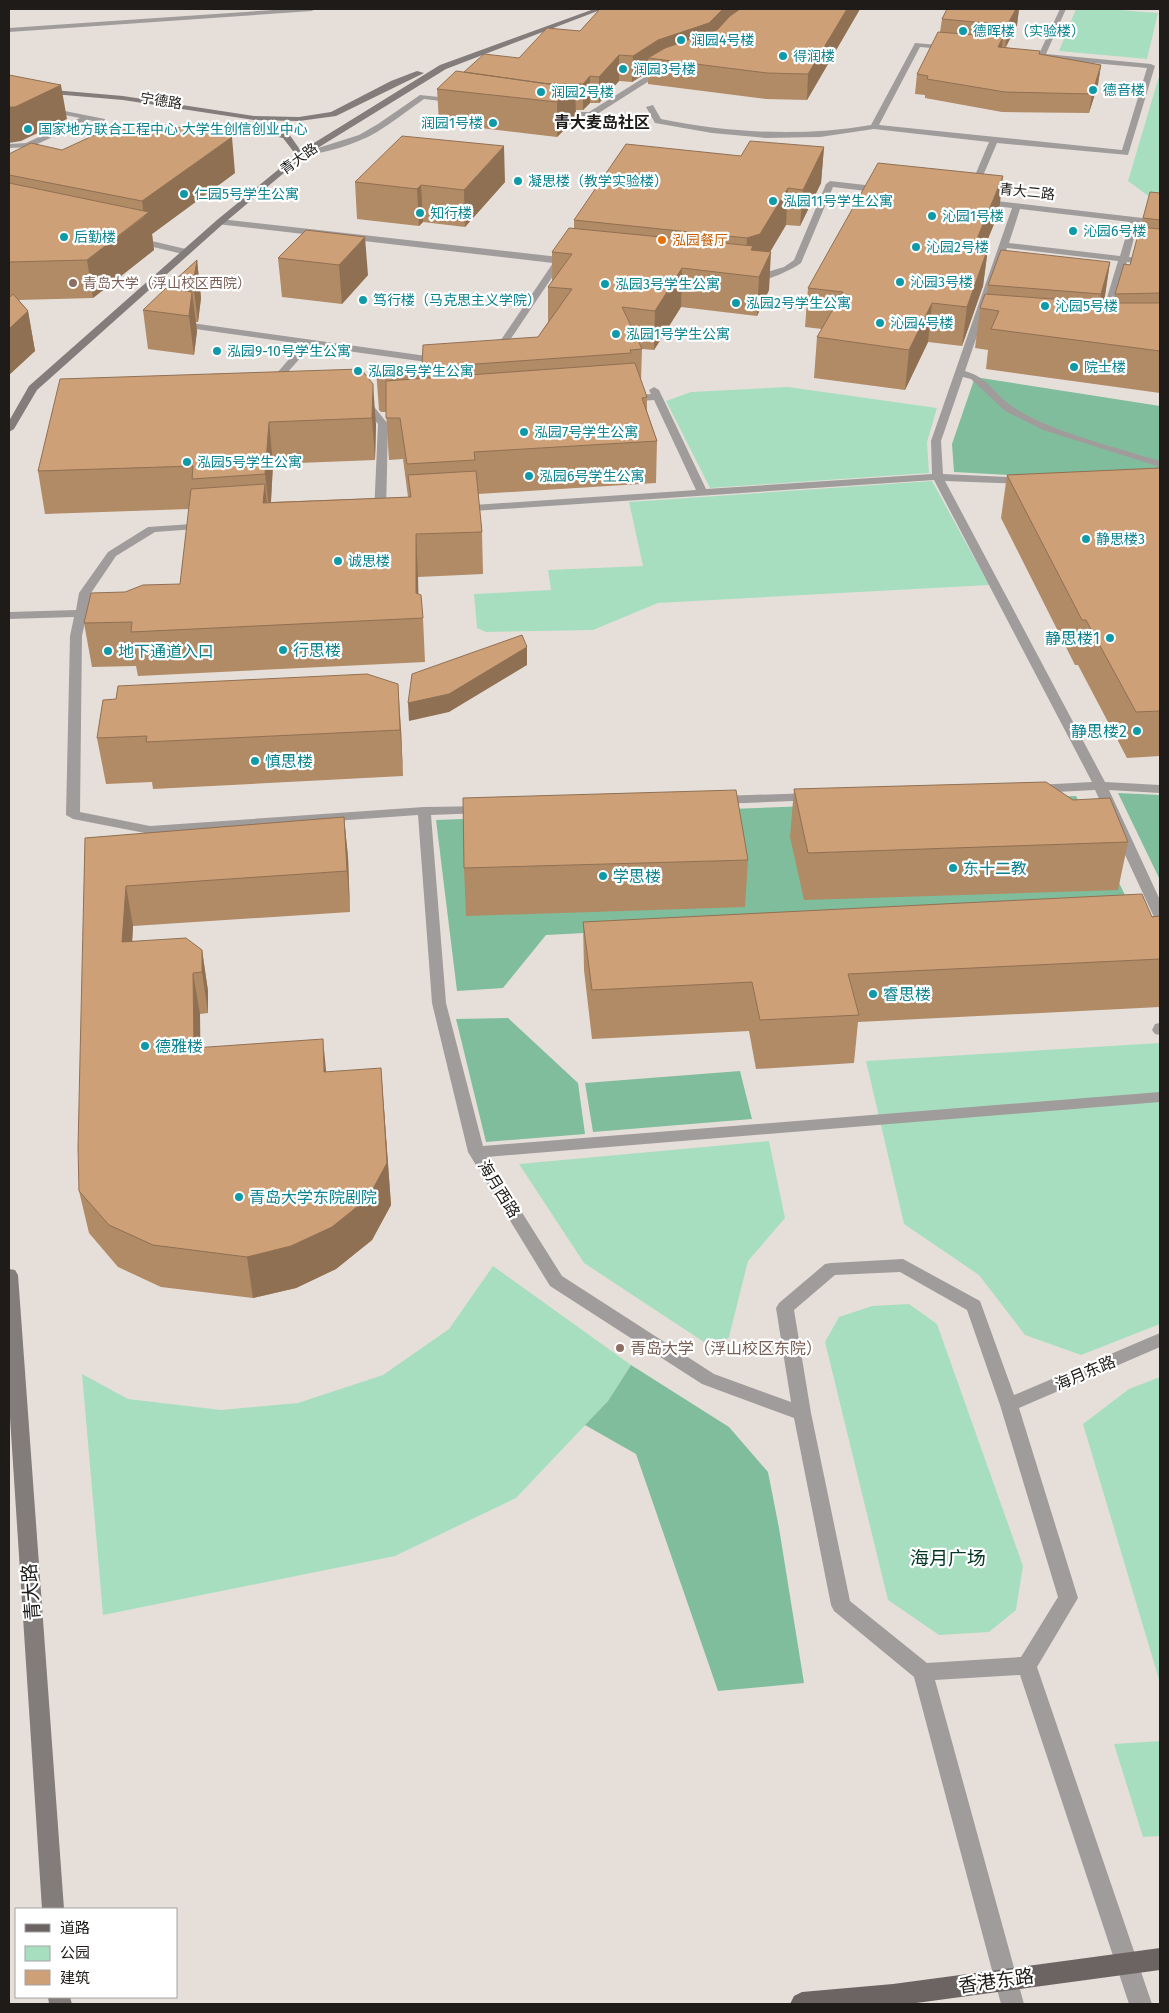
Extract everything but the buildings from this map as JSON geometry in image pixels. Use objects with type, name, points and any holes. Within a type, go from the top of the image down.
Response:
[{"type":"main road","name":"香港东路","points":[[802,2004],[1005,1980],[1160,1959]]},
{"type":"street","name":"青大路","points":[[9,429],[33,388],[220,222],[300,155],[443,67],[600,9]]},
{"type":"street","points":[[1042,56],[1063,9]]},
{"type":"street","points":[[874,127],[918,45],[956,48]]},
{"type":"street","points":[[650,107],[658,121],[717,133],[758,136],[805,136],[843,133],[874,127],[1125,153],[1152,66],[1032,55]]},
{"type":"street","points":[[53,92],[123,98],[254,118],[299,119],[333,114],[356,104],[394,83],[422,72],[443,67]]},
{"type":"street","points":[[549,114],[591,114],[661,70],[669,68]]},
{"type":"street","name":"宁德路","points":[[44,90],[116,106]]},
{"type":"street","points":[[227,124],[286,136],[300,155],[333,148],[362,136],[423,97],[462,102]]},
{"type":"street","points":[[9,102],[102,121],[98,149],[86,159]]},
{"type":"street","points":[[320,125],[374,109]]},
{"type":"street","points":[[9,146],[28,145],[88,117]]},
{"type":"street","points":[[236,126],[293,128]]},
{"type":"street","points":[[994,140],[968,201],[1160,222]]},
{"type":"street","points":[[744,281],[786,269],[798,262],[830,184],[890,191]]},
{"type":"street","name":"青大二路","points":[[969,199],[1160,222]]},
{"type":"street","points":[[1017,206],[1003,245],[979,329],[959,373],[936,441],[938,477],[1100,786],[1160,915]]},
{"type":"street","points":[[1102,329],[1135,220]]},
{"type":"street","points":[[220,222],[578,262]]},
{"type":"street","points":[[122,238],[187,252]]},
{"type":"street","points":[[1003,245],[1160,264]]},
{"type":"street","points":[[487,359],[495,356],[559,260]]},
{"type":"street","points":[[163,322],[455,362]]},
{"type":"street","points":[[286,398],[282,373],[308,342]]},
{"type":"street","points":[[959,373],[975,377],[1009,409],[1047,428],[1160,464]]},
{"type":"street","points":[[616,400],[655,394],[702,492]]},
{"type":"street","points":[[350,395],[359,395],[382,417],[380,514]]},
{"type":"street","points":[[446,510],[938,477],[1040,482]]},
{"type":"street","points":[[221,525],[152,529],[112,554],[85,593],[76,636],[73,815],[150,830],[424,811],[494,809]]},
{"type":"street","points":[[9,615],[81,613]]},
{"type":"street","points":[[1020,789],[1100,786],[1160,788]]},
{"type":"street","points":[[702,801],[831,796]]},
{"type":"street","name":"海月西路","points":[[424,811],[439,1003],[476,1152],[556,1281],[708,1379],[802,1413]]},
{"type":"street","points":[[476,1152],[1160,1097]]},
{"type":"street","points":[[1012,2004],[923,1672],[841,1605],[802,1413],[785,1308],[831,1269],[903,1265],[974,1306],[1009,1405],[1068,1598],[1027,1666],[1141,2004]]},
{"type":"street","name":"青大路","points":[[9,1275],[53,1908]]},
{"type":"street","points":[[1009,1405],[1160,1342]]},
{"type":"street","points":[[923,1672],[1027,1666]]},
{"type":"lane","points":[[9,30],[312,9]]},
{"type":"green space","points":[[1076,9],[1158,13],[1147,59],[1059,51]]},
{"type":"green space","points":[[1160,73],[1160,201],[1147,195],[1128,181]]},
{"type":"green space","points":[[975,377],[1160,406],[1160,490],[1061,478],[954,472],[952,444]]},
{"type":"green space","points":[[788,387],[937,408],[927,442],[929,473],[710,488],[666,401],[691,392]]},
{"type":"green space","points":[[932,481],[989,585],[658,603],[593,630],[486,632],[477,628],[474,594],[551,590],[548,570],[643,566],[629,502]]},
{"type":"green space","points":[[1118,793],[1160,795],[1160,880]]},
{"type":"green space","points":[[1076,796],[1130,905],[546,935],[503,988],[457,991],[436,820]]},
{"type":"green space","points":[[508,1018],[578,1083],[585,1134],[486,1142],[456,1019]]},
{"type":"green space","points":[[1160,1043],[1160,1324],[1081,1355],[1025,1335],[979,1275],[904,1224],[866,1061]]},
{"type":"green space","points":[[740,1071],[752,1119],[593,1132],[585,1083]]},
{"type":"green space","points":[[769,1141],[785,1218],[748,1261],[729,1337],[716,1350],[584,1263],[519,1164]]},
{"type":"green space","points":[[493,1266],[631,1365],[608,1401],[516,1498],[395,1556],[103,1615],[82,1374],[128,1399],[221,1410],[298,1403],[383,1375],[449,1329]]},
{"type":"green space","name":"海月广场","points":[[909,1304],[937,1324],[1023,1566],[1016,1610],[989,1632],[939,1635],[888,1600],[825,1342],[839,1317],[872,1306]]},
{"type":"green space","points":[[631,1365],[729,1427],[768,1472],[804,1683],[718,1691],[636,1454],[585,1425],[608,1401]]},
{"type":"green space","points":[[1160,1377],[1160,1683],[1083,1424],[1129,1389]]},
{"type":"green space","points":[[1160,1741],[1160,1836],[1143,1837],[1114,1744]]},
{"type":"place","name":"德晖楼（实验楼）","points":[[963,31]]},
{"type":"place","name":"润园4号楼","points":[[681,40]]},
{"type":"place","name":"得润楼","points":[[783,56]]},
{"type":"place","name":"润园3号楼","points":[[623,69]]},
{"type":"place","name":"德音楼","points":[[1093,90]]},
{"type":"place","name":"润园2号楼","points":[[541,92]]},
{"type":"place","name":"润园1号楼","points":[[493,123]]},
{"type":"place","name":"国家地方联合工程中心 大学生创信创业中心","points":[[28,129]]},
{"type":"place","name":"凝思楼（教学实验楼）","points":[[518,181]]},
{"type":"place","name":"仁园5号学生公寓","points":[[184,194]]},
{"type":"place","name":"泓园11号学生公寓","points":[[773,201]]},
{"type":"place","name":"知行楼","points":[[420,213]]},
{"type":"place","name":"沁园1号楼","points":[[932,216]]},
{"type":"place","name":"沁园6号楼","points":[[1073,231]]},
{"type":"place","name":"后勤楼","points":[[64,237]]},
{"type":"place","name":"泓园餐厅","points":[[662,240]]},
{"type":"place","name":"沁园2号楼","points":[[916,247]]},
{"type":"place","name":"沁园3号楼","points":[[900,282]]},
{"type":"place","name":"青岛大学（浮山校区西院）","points":[[73,283]]},
{"type":"place","name":"泓园3号学生公寓","points":[[605,284]]},
{"type":"place","name":"笃行楼（马克思主义学院）","points":[[363,300]]},
{"type":"place","name":"泓园2号学生公寓","points":[[736,303]]},
{"type":"place","name":"沁园5号楼","points":[[1045,306]]},
{"type":"place","name":"沁园4号楼","points":[[880,323]]},
{"type":"place","name":"泓园1号学生公寓","points":[[616,334]]},
{"type":"place","name":"泓园9-10号学生公寓","points":[[217,351]]},
{"type":"place","name":"院士楼","points":[[1074,367]]},
{"type":"place","name":"泓园8号学生公寓","points":[[358,371]]},
{"type":"place","name":"泓园7号学生公寓","points":[[524,432]]},
{"type":"place","name":"泓园5号学生公寓","points":[[187,462]]},
{"type":"place","name":"泓园6号学生公寓","points":[[529,476]]},
{"type":"place","name":"静思楼3","points":[[1086,539]]},
{"type":"place","name":"诚思楼","points":[[338,561]]},
{"type":"place","name":"静思楼1","points":[[1110,638]]},
{"type":"place","name":"行思楼","points":[[283,650]]},
{"type":"place","name":"地下通道入口","points":[[108,651]]},
{"type":"place","name":"静思楼2","points":[[1137,731]]},
{"type":"place","name":"慎思楼","points":[[255,761]]},
{"type":"place","name":"东十二教","points":[[953,868]]},
{"type":"place","name":"学思楼","points":[[603,876]]},
{"type":"place","name":"睿思楼","points":[[873,994]]},
{"type":"place","name":"德雅楼","points":[[145,1046]]},
{"type":"place","name":"青岛大学东院剧院","points":[[239,1197]]},
{"type":"place","name":"青岛大学（浮山校区东院）","points":[[620,1348]]},
{"type":"district","name":"青大麦岛社区","points":[[602,122]]}]
